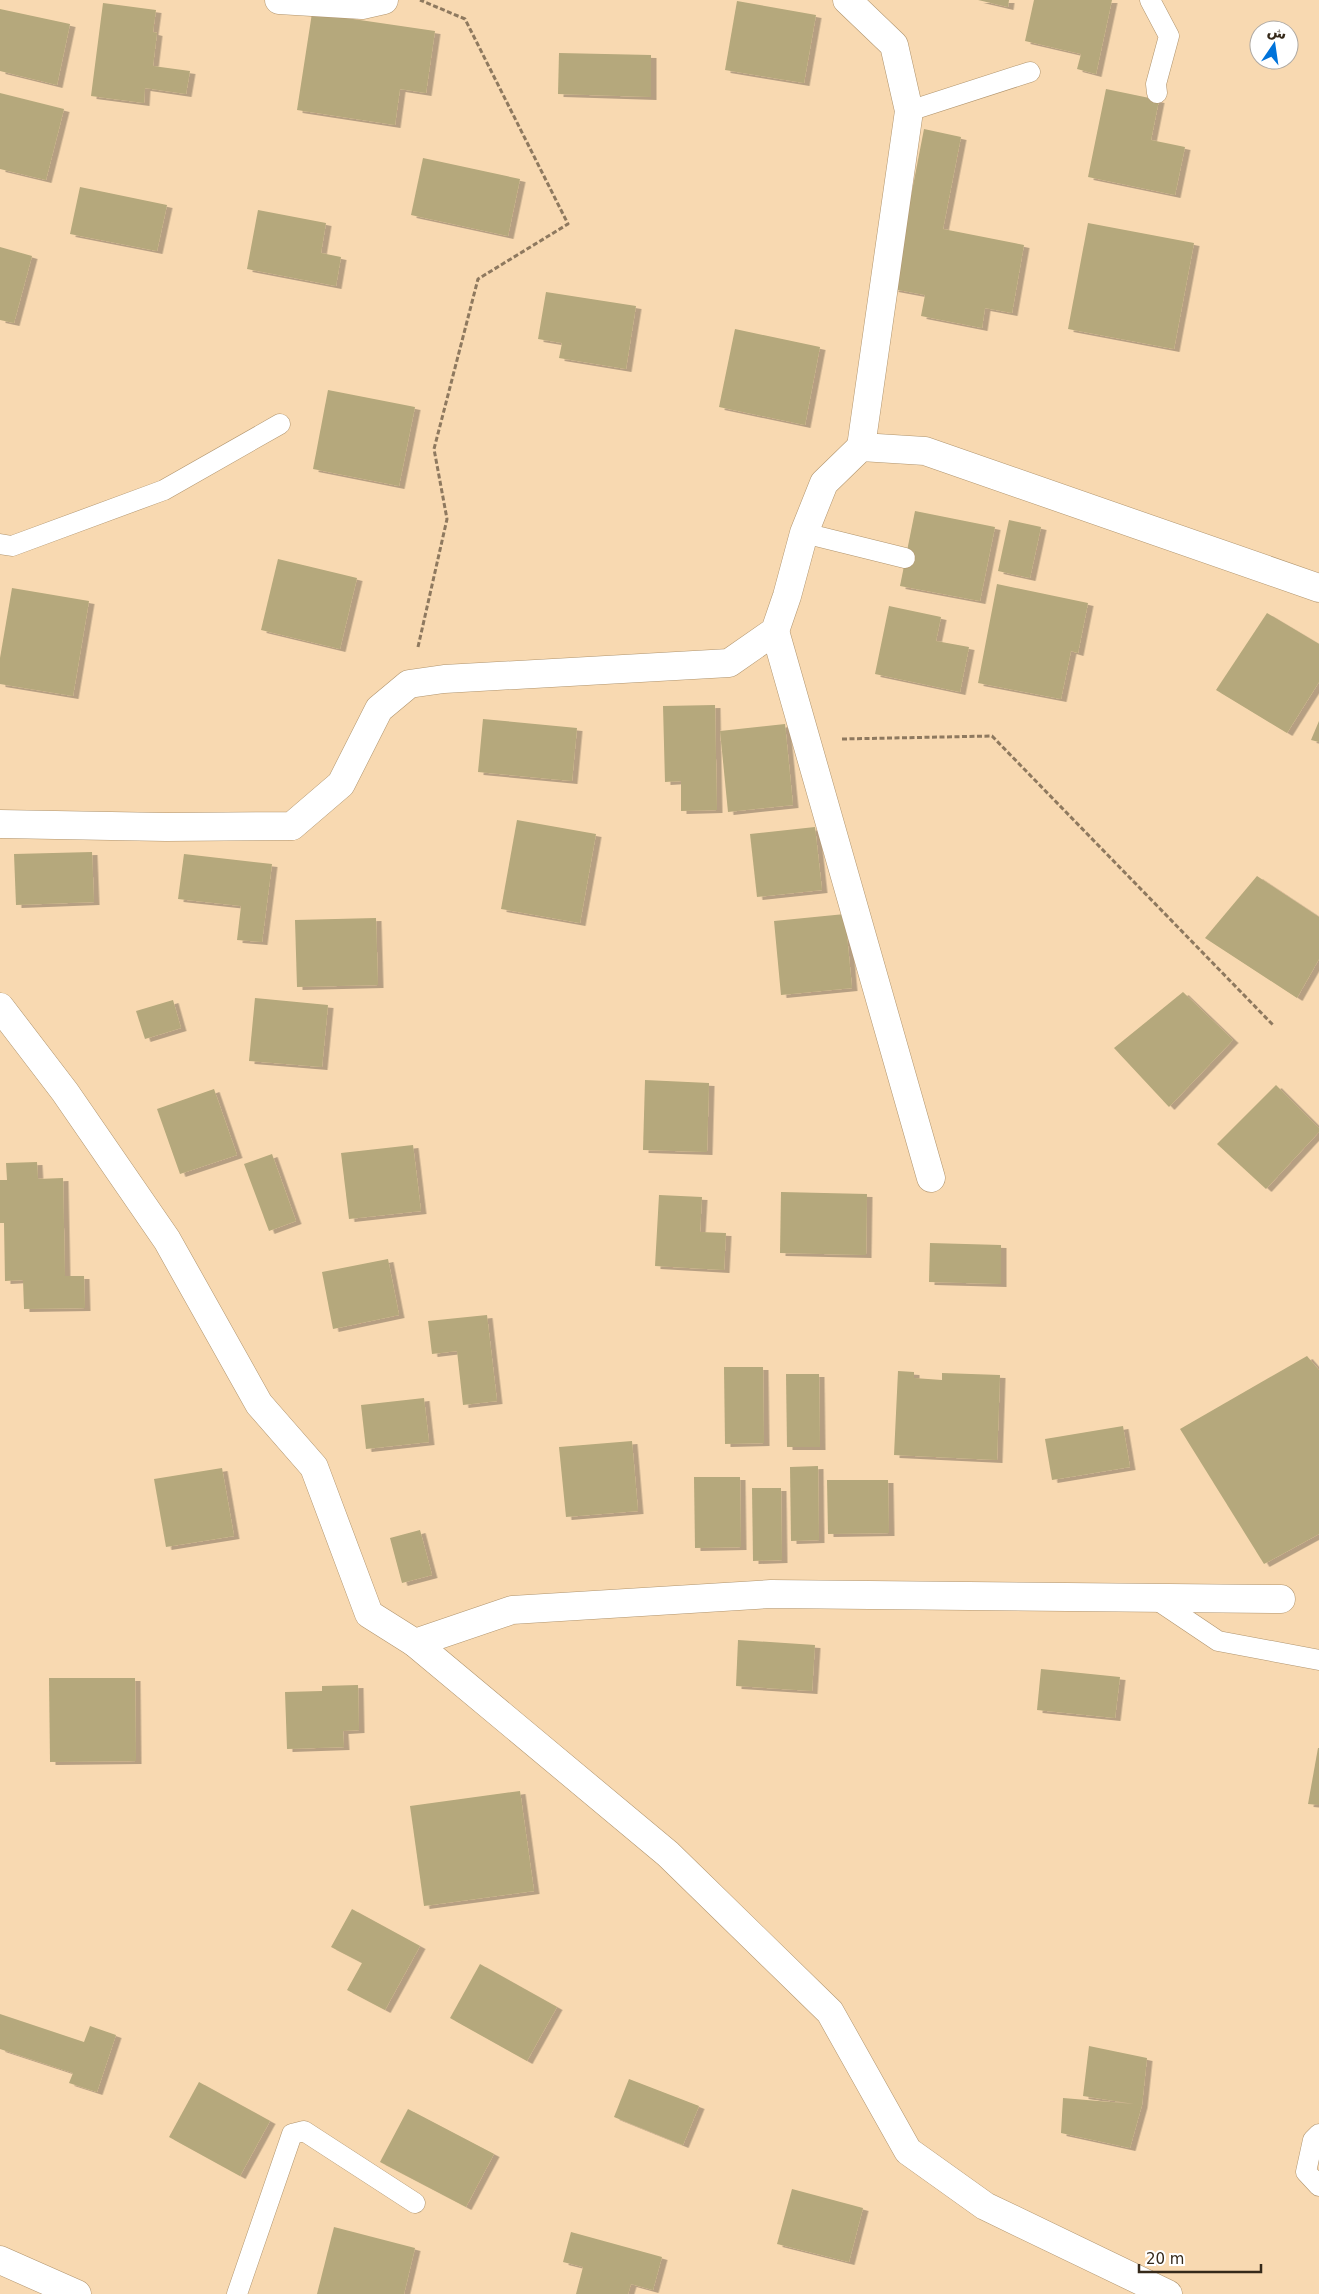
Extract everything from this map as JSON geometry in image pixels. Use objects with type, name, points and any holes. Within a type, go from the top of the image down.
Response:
[{"type":"street","points":[[279,0],[362,5],[384,0]]},
{"type":"street","points":[[846,0],[894,45],[909,111],[861,447],[824,483],[804,533],[787,596],[775,631],[931,1178]]},
{"type":"street","points":[[861,447],[925,451],[1319,588]]},
{"type":"street","points":[[0,824],[166,827],[292,826],[341,784],[379,709],[409,684],[444,680],[729,663],[775,631]]},
{"type":"street","points":[[0,1007],[65,1092],[167,1240],[259,1404],[314,1467],[369,1614],[415,1643],[668,1854],[830,2012],[908,2151],[985,2206],[1168,2294]]},
{"type":"street","points":[[415,1643],[512,1610],[771,1594],[1281,1599]]},
{"type":"street","points":[[0,2260],[77,2294]]},
{"type":"lane","points":[[1150,0],[1169,36],[1156,84],[1156,93]]},
{"type":"lane","points":[[909,111],[1030,72]]},
{"type":"lane","points":[[0,544],[12,546],[164,490],[280,424]]},
{"type":"lane","points":[[804,533],[906,558]]},
{"type":"lane","points":[[1154,1598],[1218,1641],[1319,1660]]},
{"type":"lane","points":[[237,2294],[292,2134],[304,2131],[416,2203]]},
{"type":"lane","points":[[1319,2134],[1313,2140],[1306,2172],[1319,2186]]},
{"type":"path","points":[[409,684],[446,519],[434,450],[478,279],[568,224],[465,19],[420,0]]},
{"type":"path","points":[[806,740],[992,736],[1274,1026]]},
{"type":"building","points":[[978,0],[1009,0],[1008,7]]},
{"type":"building","points":[[1034,0],[1112,0],[1096,74],[1077,69],[1081,54],[1025,41]]},
{"type":"building","points":[[737,1],[816,15],[804,83],[725,70]]},
{"type":"building","points":[[103,3],[156,10],[153,32],[157,33],[153,66],[190,71],[186,94],[145,88],[144,103],[91,96]]},
{"type":"building","points":[[0,9],[70,24],[57,85],[0,71]]},
{"type":"building","points":[[312,13],[435,31],[426,93],[400,89],[395,125],[297,110]]},
{"type":"building","points":[[559,53],[651,55],[651,97],[558,94]]},
{"type":"building","points":[[1106,89],[1159,100],[1151,140],[1185,147],[1175,195],[1088,177]]},
{"type":"building","points":[[0,93],[64,109],[46,180],[0,169]]},
{"type":"building","points":[[924,129],[961,137],[943,229],[1024,245],[1012,313],[985,308],[982,328],[921,316],[925,295],[893,289]]},
{"type":"building","points":[[423,158],[520,179],[508,236],[411,215]]},
{"type":"building","points":[[80,187],[167,205],[157,251],[70,234]]},
{"type":"building","points":[[258,210],[326,223],[321,253],[341,257],[336,286],[247,269]]},
{"type":"building","points":[[1088,223],[1194,243],[1174,349],[1068,329]]},
{"type":"building","points":[[0,247],[32,256],[14,323],[0,320]]},
{"type":"building","points":[[546,292],[636,306],[626,369],[559,358],[562,343],[538,339]]},
{"type":"building","points":[[735,329],[820,347],[805,425],[719,407]]},
{"type":"building","points":[[328,390],[415,407],[399,486],[313,469]]},
{"type":"building","points":[[915,511],[995,527],[980,601],[900,586]]},
{"type":"building","points":[[1009,520],[1041,527],[1030,578],[998,571]]},
{"type":"building","points":[[278,559],[357,578],[340,649],[261,630]]},
{"type":"building","points":[[997,584],[1088,603],[1078,653],[1071,651],[1061,699],[978,683]]},
{"type":"building","points":[[12,588],[89,601],[73,696],[0,684],[0,658]]},
{"type":"building","points":[[889,606],[941,617],[936,641],[969,647],[960,692],[875,674]]},
{"type":"building","points":[[1267,613],[1319,644],[1319,682],[1287,733],[1216,690]]},
{"type":"building","points":[[715,705],[717,810],[681,811],[681,781],[665,782],[663,706]]},
{"type":"building","points":[[483,719],[577,728],[572,781],[478,772]]},
{"type":"building","points":[[1319,721],[1319,742],[1311,740]]},
{"type":"building","points":[[785,724],[793,805],[728,812],[720,731]]},
{"type":"building","points":[[517,820],[596,834],[580,923],[501,909]]},
{"type":"building","points":[[815,827],[822,890],[757,897],[750,834]]},
{"type":"building","points":[[92,852],[94,902],[16,905],[14,854]]},
{"type":"building","points":[[184,854],[272,864],[262,942],[237,940],[241,906],[178,899]]},
{"type":"building","points":[[1257,876],[1319,917],[1319,959],[1297,998],[1205,938]]},
{"type":"building","points":[[845,914],[852,988],[781,995],[774,921]]},
{"type":"building","points":[[376,918],[378,985],[297,987],[295,920]]},
{"type":"building","points":[[1183,992],[1233,1040],[1169,1107],[1114,1048]]},
{"type":"building","points":[[255,998],[328,1005],[322,1067],[249,1061]]},
{"type":"building","points":[[173,1000],[181,1028],[145,1039],[136,1011]]},
{"type":"building","points":[[645,1080],[709,1083],[707,1152],[643,1150]]},
{"type":"building","points":[[1276,1085],[1319,1128],[1319,1132],[1266,1189],[1217,1144]]},
{"type":"building","points":[[214,1089],[237,1155],[180,1174],[157,1109]]},
{"type":"building","points":[[413,1145],[421,1211],[349,1219],[341,1153]]},
{"type":"building","points":[[272,1154],[296,1221],[269,1231],[244,1164]]},
{"type":"building","points":[[37,1162],[38,1179],[63,1178],[65,1276],[84,1276],[85,1308],[24,1309],[23,1280],[5,1281],[4,1223],[0,1223],[0,1180],[7,1180],[6,1163]]},
{"type":"building","points":[[781,1192],[867,1194],[866,1255],[780,1253]]},
{"type":"building","points":[[659,1195],[702,1197],[700,1232],[726,1233],[724,1270],[655,1266]]},
{"type":"building","points":[[930,1243],[1001,1245],[1001,1284],[929,1282]]},
{"type":"building","points":[[388,1259],[399,1315],[333,1329],[322,1272]]},
{"type":"building","points":[[487,1315],[497,1401],[463,1405],[457,1351],[432,1354],[428,1321]]},
{"type":"building","points":[[1307,1356],[1319,1370],[1319,1534],[1264,1564],[1180,1429]]},
{"type":"building","points":[[724,1367],[763,1367],[764,1443],[725,1444]]},
{"type":"building","points":[[898,1371],[914,1372],[914,1378],[942,1380],[942,1373],[1000,1375],[997,1460],[894,1455]]},
{"type":"building","points":[[786,1374],[819,1374],[820,1447],[787,1447]]},
{"type":"building","points":[[424,1398],[429,1442],[366,1449],[361,1405]]},
{"type":"building","points":[[1123,1426],[1130,1467],[1052,1480],[1045,1439]]},
{"type":"building","points":[[632,1441],[638,1511],[566,1517],[559,1447]]},
{"type":"building","points":[[818,1466],[819,1540],[791,1541],[790,1467]]},
{"type":"building","points":[[222,1468],[234,1536],[166,1547],[154,1479]]},
{"type":"building","points":[[694,1477],[740,1477],[741,1547],[695,1548]]},
{"type":"building","points":[[827,1480],[888,1480],[889,1533],[828,1534]]},
{"type":"building","points":[[752,1488],[781,1488],[782,1560],[753,1561]]},
{"type":"building","points":[[420,1530],[432,1575],[402,1583],[390,1538]]},
{"type":"building","points":[[738,1640],[815,1645],[812,1691],[736,1686]]},
{"type":"building","points":[[1041,1669],[1120,1677],[1115,1718],[1037,1710]]},
{"type":"building","points":[[49,1678],[135,1678],[136,1761],[50,1762]]},
{"type":"building","points":[[358,1685],[359,1730],[343,1731],[344,1747],[287,1749],[285,1692],[322,1691],[322,1686]]},
{"type":"building","points":[[1319,1748],[1319,1805],[1308,1804]]},
{"type":"building","points":[[520,1791],[534,1891],[424,1906],[410,1806]]},
{"type":"building","points":[[352,1909],[420,1946],[385,2010],[347,1990],[362,1963],[331,1947]]},
{"type":"building","points":[[480,1964],[557,2007],[527,2061],[450,2018]]},
{"type":"building","points":[[0,2014],[84,2042],[90,2026],[116,2035],[97,2092],[69,2083],[73,2073],[0,2049]]},
{"type":"building","points":[[1089,2046],[1147,2058],[1142,2105],[1130,2148],[1061,2133],[1063,2098],[1134,2104],[1083,2096]]},
{"type":"building","points":[[629,2079],[699,2106],[683,2145],[614,2117]]},
{"type":"building","points":[[199,2082],[270,2121],[240,2176],[169,2137]]},
{"type":"building","points":[[408,2109],[494,2154],[466,2207],[380,2162]]},
{"type":"building","points":[[792,2189],[863,2208],[849,2262],[777,2244]]},
{"type":"building","points":[[334,2227],[415,2248],[404,2294],[317,2294]]},
{"type":"building","points":[[571,2232],[662,2257],[653,2290],[631,2284],[628,2294],[576,2294],[583,2267],[563,2262]]}]
